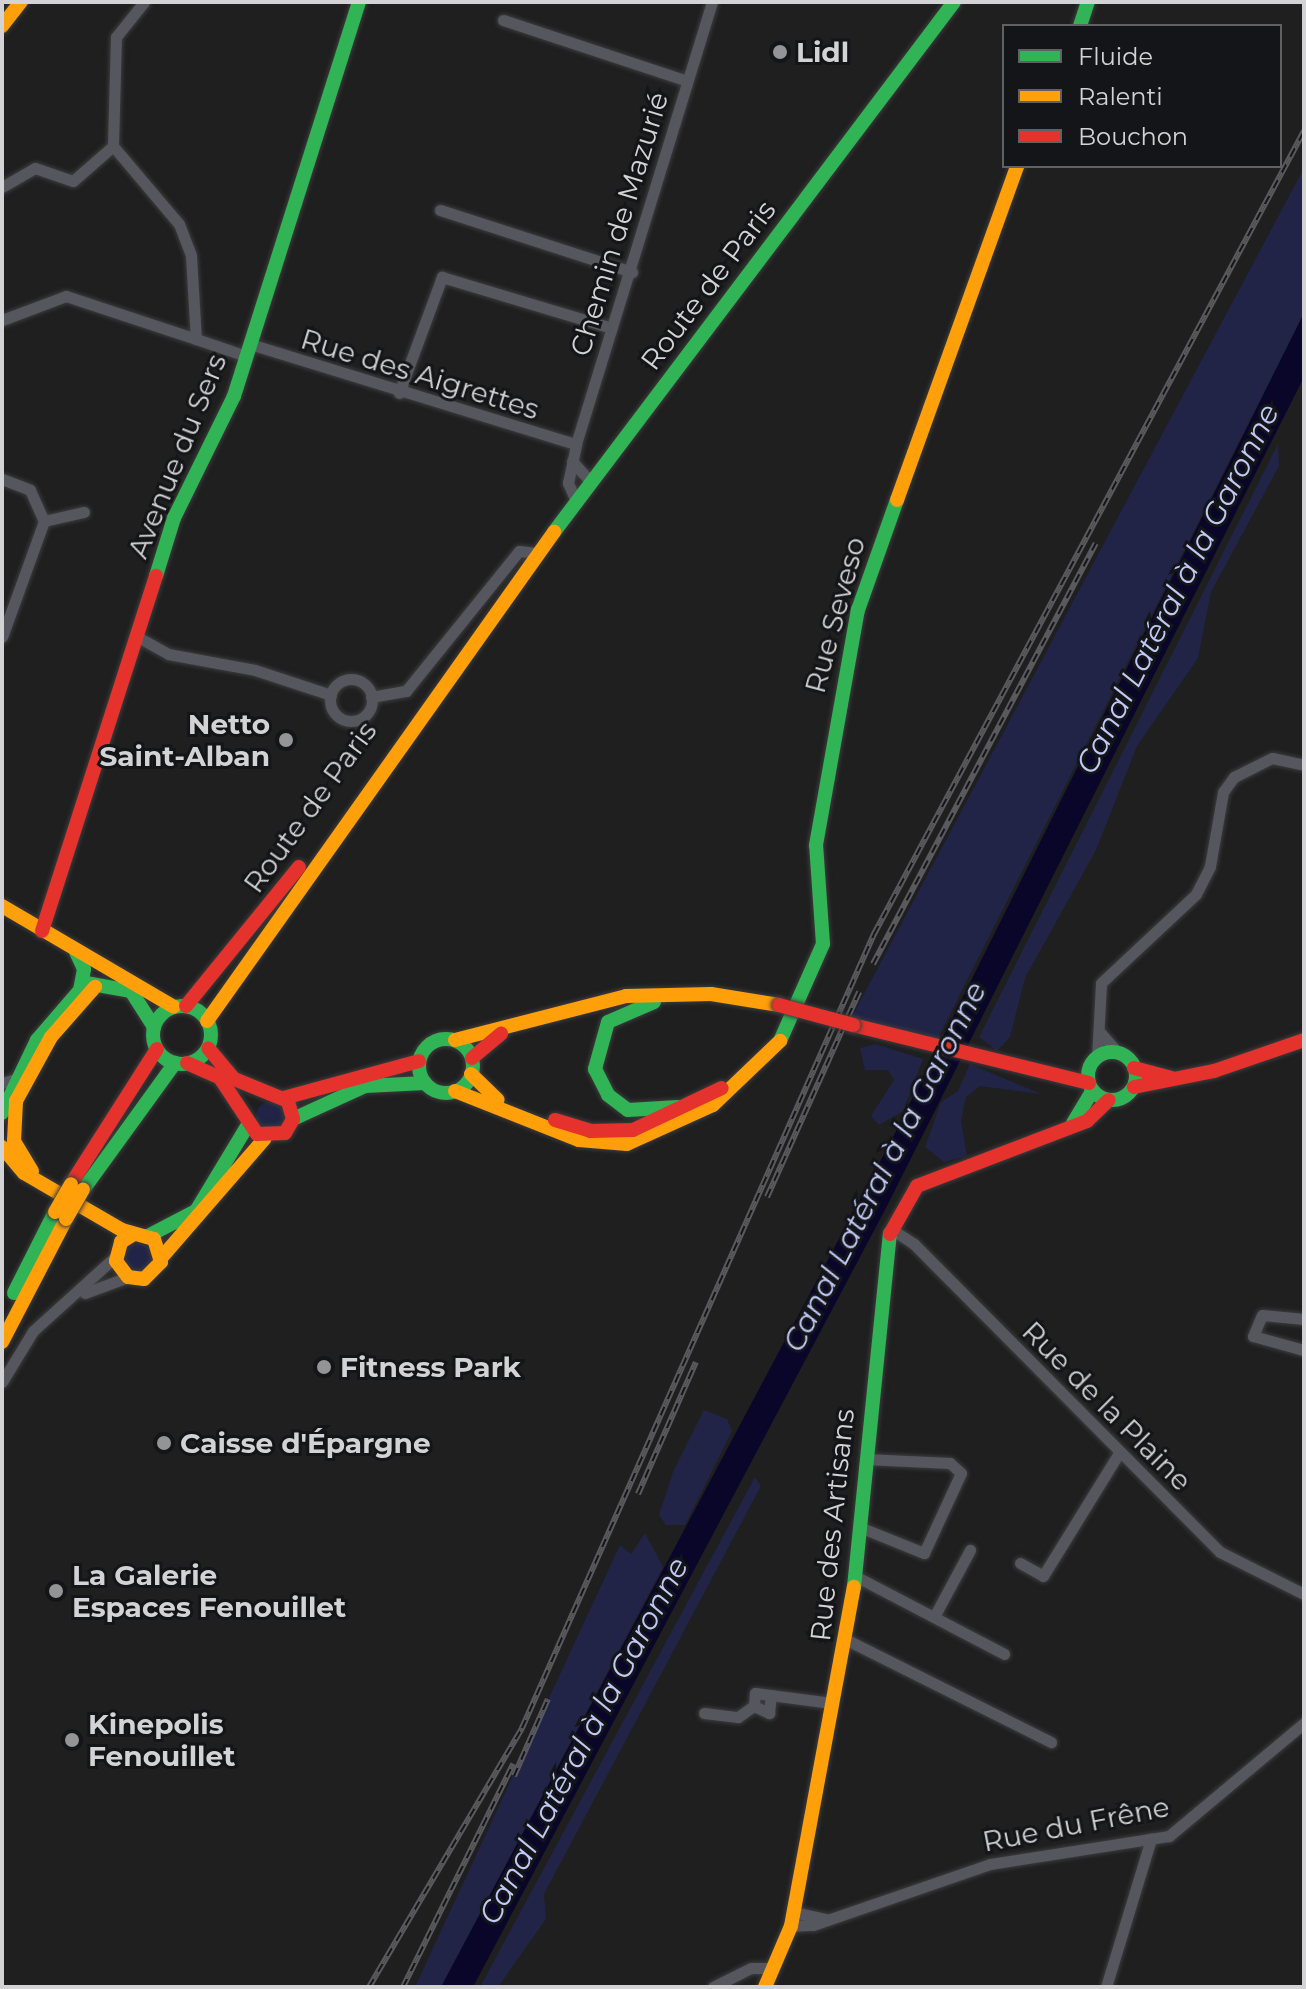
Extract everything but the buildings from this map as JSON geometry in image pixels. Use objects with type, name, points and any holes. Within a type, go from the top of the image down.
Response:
[{"type":"main road","points":[[2,26],[21,2]]},
{"type":"main road","name":"Avenue du Sers","points":[[42,931],[174,518],[248,350],[359,2]]},
{"type":"main road","name":"Route de Paris","points":[[207,1021],[503,599],[531,550],[591,482],[954,2]]},
{"type":"main road","points":[[1081,24],[1088,2]]},
{"type":"main road","name":"Rue Seveso","points":[[455,1091],[605,1145],[683,1124],[748,1075],[786,1035],[820,963],[817,836],[858,610],[1016,168]]},
{"type":"main road","name":"Route de Paris","points":[[180,1007],[228,962],[503,599]]},
{"type":"main road","points":[[2,906],[75,952],[94,976],[136,995],[154,1027],[157,1049],[2,1319]]},
{"type":"main road","points":[[94,976],[180,1007],[207,1021],[208,1048],[223,1071],[265,1093],[284,1098],[419,1061],[433,1042],[455,1040],[626,996],[711,994],[779,1005],[981,1059],[1060,1075],[1091,1087],[1109,1100],[1134,1087],[1304,1040]]},
{"type":"main road","points":[[3,1106],[9,1081],[94,976]]},
{"type":"main road","points":[[47,1185],[19,1154],[13,1113],[44,1048],[94,976]]},
{"type":"main road","points":[[686,1109],[641,1113],[617,1104],[600,1083],[596,1043],[626,1009],[711,994]]},
{"type":"main road","points":[[472,1058],[504,1033],[626,996]]},
{"type":"main road","points":[[154,1027],[180,1007]]},
{"type":"main road","points":[[101,1218],[128,1277],[148,1278],[162,1257],[265,1138],[285,1133],[293,1119],[365,1086],[425,1083],[455,1091],[471,1074],[472,1058],[455,1040]]},
{"type":"main road","points":[[77,1187],[181,1063],[208,1048]]},
{"type":"main road","points":[[157,1049],[181,1063],[214,1073],[265,1138]]},
{"type":"main road","points":[[1060,1075],[1118,1053],[1134,1068],[1173,1078]]},
{"type":"main road","points":[[419,1061],[425,1083]]},
{"type":"main road","points":[[1072,1124],[1091,1087],[1093,1062]]},
{"type":"main road","points":[[1134,1068],[1134,1087]]},
{"type":"main road","name":"Rue Seveso","points":[[471,1074],[490,1096],[590,1131],[633,1130],[686,1109],[748,1075]]},
{"type":"main road","points":[[117,1252],[141,1235],[196,1211],[265,1093]]},
{"type":"main road","points":[[284,1098],[293,1119]]},
{"type":"main road","name":"Rue des Artisans","points":[[765,1987],[792,1919],[831,1703],[849,1641],[862,1528],[881,1269],[891,1229],[917,1186],[935,1175],[1072,1124],[1109,1100]]},
{"type":"main road","points":[[2,1147],[24,1173],[101,1218],[141,1235],[162,1257]]},
{"type":"main road","points":[[2,1342],[60,1216]]},
{"type":"street","points":[[144,2],[116,37],[113,146],[179,224],[191,256],[196,339]]},
{"type":"street","name":"Chemin de Mazurié","points":[[576,501],[569,492],[576,444],[632,272],[712,2]]},
{"type":"street","points":[[503,20],[687,81]]},
{"type":"street","points":[[2,187],[35,168],[73,181],[113,146]]},
{"type":"street","points":[[440,210],[632,272]]},
{"type":"street","points":[[399,393],[442,277],[612,328]]},
{"type":"street","name":"Rue des Aigrettes","points":[[2,320],[66,296],[196,339],[248,350],[576,444]]},
{"type":"street","points":[[572,461],[591,482]]},
{"type":"street","points":[[2,479],[30,490],[44,521],[2,637]]},
{"type":"street","points":[[44,521],[84,512]]},
{"type":"street","points":[[371,697],[406,691],[531,550]]},
{"type":"street","points":[[136,636],[168,654],[255,670],[331,695]]},
{"type":"street","points":[[331,695],[350,679],[371,697]]},
{"type":"street","points":[[331,695],[332,709],[350,721],[366,714],[371,697]]},
{"type":"street","points":[[1093,1062],[1099,1031],[1101,983],[1196,894],[1210,866],[1223,792],[1234,777],[1272,758],[1304,765]]},
{"type":"street","points":[[1099,1031],[1118,1053]]},
{"type":"street","name":"Rue de la Plaine","points":[[891,1229],[914,1244],[1220,1552],[1304,1594]]},
{"type":"street","points":[[2,1382],[22,1345],[117,1252]]},
{"type":"street","points":[[60,1306],[128,1277]]},
{"type":"street","points":[[1304,1319],[1262,1315],[1253,1336],[1304,1350]]},
{"type":"street","points":[[1020,1563],[1043,1576],[1119,1453]]},
{"type":"street","points":[[862,1528],[924,1553],[961,1473],[950,1463],[865,1459]]},
{"type":"street","points":[[935,1615],[970,1550]]},
{"type":"street","points":[[857,1577],[935,1615],[1004,1654]]},
{"type":"street","points":[[849,1641],[1051,1742]]},
{"type":"street","points":[[754,1706],[755,1693],[831,1703]]},
{"type":"street","points":[[754,1706],[769,1713],[771,1695]]},
{"type":"street","points":[[704,1713],[738,1717],[754,1706]]},
{"type":"street","name":"Rue du Frêne","points":[[792,1919],[826,1919],[990,1864],[1151,1839],[1203,1814],[1304,1723]]},
{"type":"street","points":[[1106,1987],[1151,1839]]},
{"type":"street","points":[[713,1987],[751,1968],[772,1968]]},
{"type":"shaded area","points":[[1304,168],[1304,313],[934,1046],[848,1024]]},
{"type":"shaded area","points":[[1278,444],[1279,466],[1211,592],[1198,658],[1137,746],[1096,850],[1025,978],[1010,1037],[997,1051],[979,1037]]},
{"type":"shaded area","points":[[876,1044],[923,1059],[903,1111],[879,1125],[871,1116],[894,1080],[888,1070],[865,1070],[860,1048]]},
{"type":"shaded area","points":[[970,1064],[1041,1094],[980,1086],[966,1097],[961,1120],[967,1156],[944,1162],[925,1147],[941,1102],[958,1091]]},
{"type":"shaded area","points":[[270,1102],[280,1106],[284,1116],[280,1126],[270,1130],[260,1126],[256,1116],[260,1106]]},
{"type":"shaded area","points":[[139,1243],[149,1247],[153,1257],[149,1267],[139,1271],[129,1267],[125,1257],[129,1247]]},
{"type":"shaded area","points":[[704,1410],[727,1419],[732,1431],[685,1525],[666,1525],[659,1515],[673,1472]]},
{"type":"shaded area","points":[[755,1477],[761,1486],[544,1894],[546,1919],[498,1987],[480,1987]]},
{"type":"shaded area","points":[[645,1533],[663,1567],[441,1987],[415,1987],[620,1545],[631,1554]]},
{"type":"water","name":"Canal Latéral à la Garonne","points":[[1304,313],[1304,377],[887,1206],[473,1987],[441,1987],[891,1141]]},
{"type":"railway","points":[[369,1987],[522,1728],[874,934],[1304,131]]},
{"type":"railway","points":[[873,964],[1096,543]]},
{"type":"railway","points":[[767,1197],[859,992]]},
{"type":"railway","points":[[638,1494],[696,1362]]},
{"type":"railway","points":[[514,1776],[548,1699]]},
{"type":"railway","points":[[403,1987],[513,1764]]},
{"type":"traffic: fast","points":[[156,576],[174,518],[234,396],[359,2]]},
{"type":"traffic: fast","points":[[554,532],[954,2]]},
{"type":"traffic: fast","points":[[1081,24],[1088,2]]},
{"type":"traffic: fast","points":[[780,1041],[823,944],[816,845],[858,610],[897,500]]},
{"type":"traffic: fast","points":[[2,1113],[37,1040],[80,990],[84,969],[76,952]]},
{"type":"traffic: fast","points":[[86,983],[131,991],[154,1027]]},
{"type":"traffic: fast","points":[[654,1002],[608,1022],[595,1069],[608,1095],[628,1110],[678,1107]]},
{"type":"traffic: fast","points":[[182,1006],[202,1015],[211,1035],[202,1055],[182,1064],[162,1055],[153,1035],[162,1015],[182,1006]]},
{"type":"traffic: fast","points":[[446,1039],[465,1047],[473,1066],[465,1085],[446,1093],[427,1085],[419,1066],[427,1047],[446,1039]]},
{"type":"traffic: fast","points":[[1112,1052],[1129,1059],[1136,1076],[1129,1093],[1112,1100],[1095,1093],[1088,1076],[1095,1059],[1112,1052]]},
{"type":"traffic: fast","points":[[83,1190],[175,1063]]},
{"type":"traffic: fast","points":[[293,1119],[365,1086],[425,1083]]},
{"type":"traffic: fast","points":[[1073,1123],[1092,1091]]},
{"type":"traffic: fast","points":[[148,1236],[196,1211],[249,1123]]},
{"type":"traffic: fast","points":[[14,1293],[55,1212]]},
{"type":"traffic: fast","points":[[854,1587],[890,1234]]},
{"type":"traffic: slow","points":[[2,26],[21,2]]},
{"type":"traffic: slow","points":[[897,500],[1016,168]]},
{"type":"traffic: slow","points":[[207,1021],[554,532]]},
{"type":"traffic: slow","points":[[2,906],[174,1007]]},
{"type":"traffic: slow","points":[[32,1171],[14,1141],[16,1101],[51,1037],[95,987]]},
{"type":"traffic: slow","points":[[455,1040],[626,996],[711,994],[779,1005]]},
{"type":"traffic: slow","points":[[455,1091],[579,1140],[627,1144],[713,1105],[780,1041]]},
{"type":"traffic: slow","points":[[471,1074],[498,1100]]},
{"type":"traffic: slow","points":[[162,1257],[265,1138]]},
{"type":"traffic: slow","points":[[2,1147],[24,1173],[122,1230],[154,1239],[161,1262],[144,1279],[128,1277],[116,1261],[121,1242],[134,1234]]},
{"type":"traffic: slow","points":[[55,1212],[71,1184]]},
{"type":"traffic: slow","points":[[66,1219],[83,1190]]},
{"type":"traffic: slow","points":[[2,1342],[66,1219]]},
{"type":"traffic: slow","points":[[765,1987],[791,1926],[854,1587]]},
{"type":"traffic: jam","points":[[42,931],[156,576]]},
{"type":"traffic: jam","points":[[186,1006],[299,867]]},
{"type":"traffic: jam","points":[[779,1005],[853,1025]]},
{"type":"traffic: jam","points":[[853,1025],[1089,1083]]},
{"type":"traffic: jam","points":[[472,1058],[501,1034]]},
{"type":"traffic: jam","points":[[1134,1087],[1214,1071],[1304,1040]]},
{"type":"traffic: jam","points":[[187,1063],[220,1078],[257,1134],[285,1133],[293,1119],[288,1101],[234,1079],[208,1048]]},
{"type":"traffic: jam","points":[[71,1184],[157,1049]]},
{"type":"traffic: jam","points":[[284,1098],[419,1061]]},
{"type":"traffic: jam","points":[[1134,1068],[1172,1078]]},
{"type":"traffic: jam","points":[[555,1120],[590,1131],[633,1130],[722,1088]]},
{"type":"traffic: jam","points":[[890,1234],[917,1186],[1087,1121],[1109,1100]]},
{"type":"place","name":"Lidl","points":[[780,52]]},
{"type":"place","name":"Netto Saint-Alban","points":[[286,740]]},
{"type":"place","name":"Fitness Park","points":[[324,1367]]},
{"type":"place","name":"Caisse d'Épargne","points":[[164,1443]]},
{"type":"place","name":"La Galerie Espaces Fenouillet","points":[[56,1591]]},
{"type":"place","name":"Kinepolis Fenouillet","points":[[72,1740]]}]
